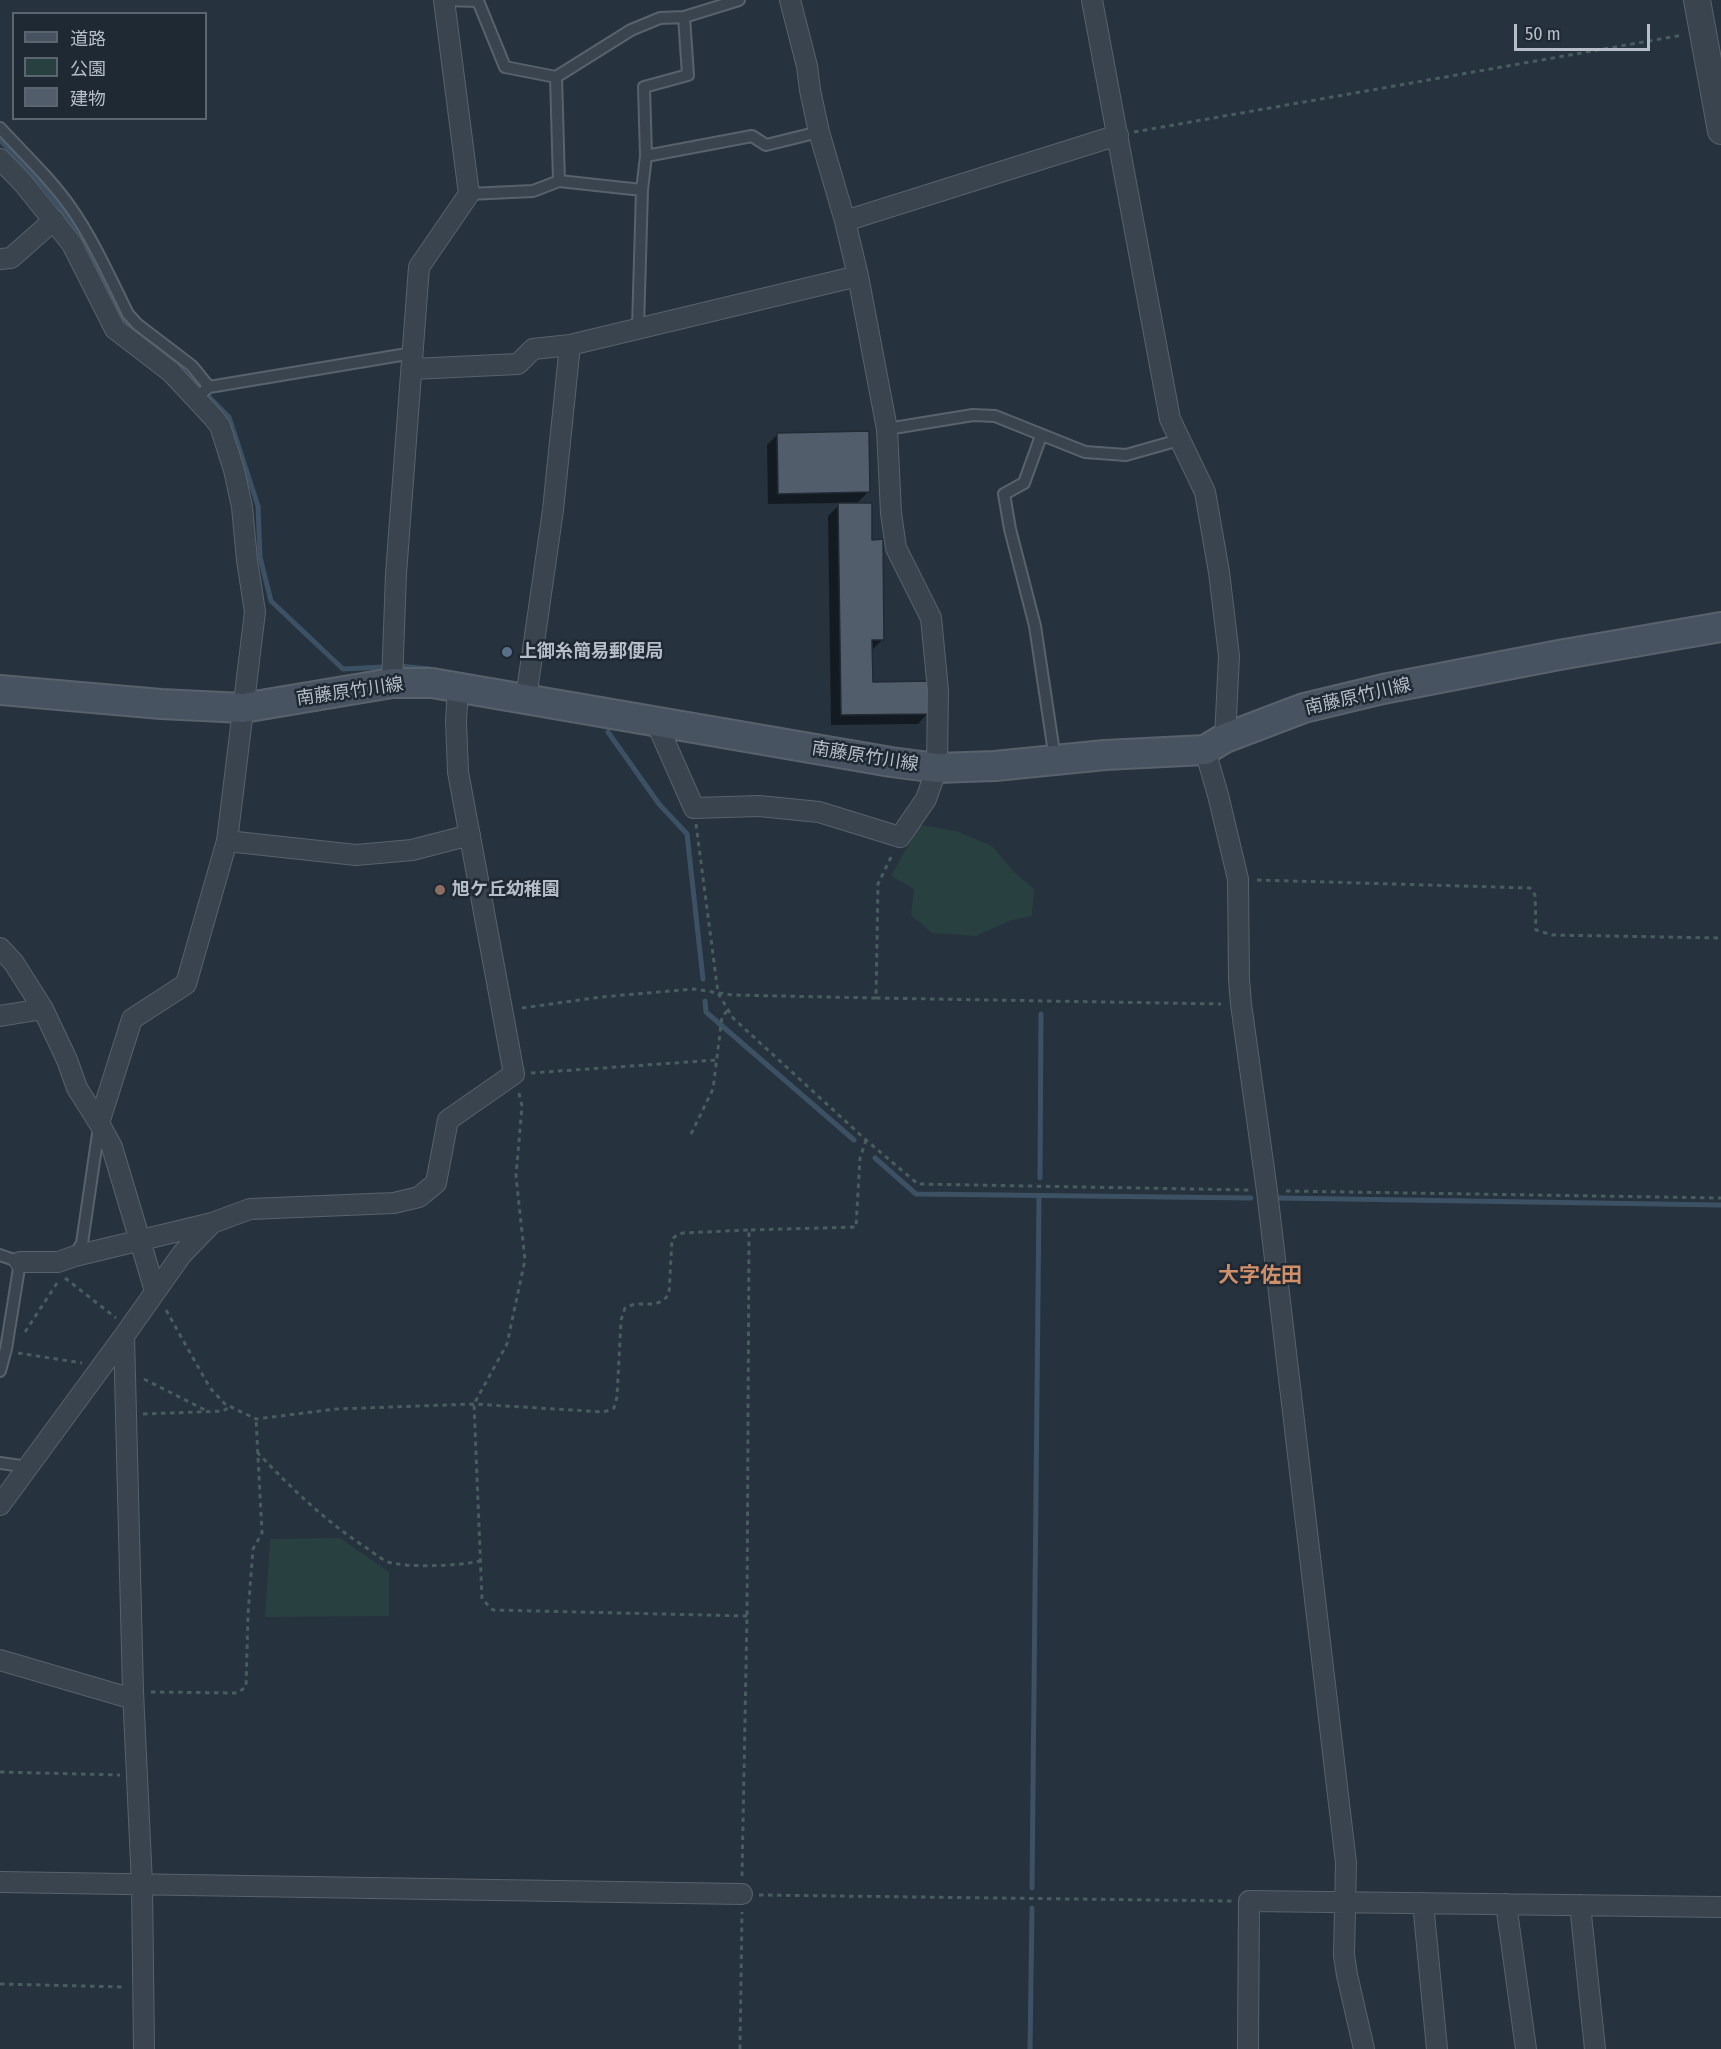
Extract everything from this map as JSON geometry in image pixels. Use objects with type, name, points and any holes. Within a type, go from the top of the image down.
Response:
[{"type":"main road","name":"南藤原竹川線","points":[[0,690],[161,704],[243,708],[392,683],[432,683],[656,723],[937,768],[995,766],[1215,744],[1304,708],[1383,689],[1721,627]]},
{"type":"street","points":[[392,683],[396,574],[418,267],[469,194],[444,0]]},
{"type":"street","points":[[656,723],[694,808],[759,806],[819,812],[900,837],[926,799],[937,768],[938,690],[931,618],[896,548],[891,513],[886,429],[858,276],[845,221],[819,132],[807,66],[790,0]]},
{"type":"street","points":[[1092,0],[1170,419],[1205,492],[1219,572],[1229,656],[1215,744],[1218,795],[1238,885],[1241,1004],[1267,1191],[1347,1863],[1344,1955],[1364,2049]]},
{"type":"street","points":[[1697,0],[1721,131]]},
{"type":"street","points":[[845,221],[1118,135]]},
{"type":"street","points":[[0,159],[24,184],[72,244],[115,329],[201,393],[220,426],[234,470],[242,507],[255,612],[227,841],[186,984],[132,1019],[99,1123]]},
{"type":"street","points":[[0,259],[11,258],[54,220]]},
{"type":"street","points":[[413,361],[518,364],[533,349],[570,345],[858,276]]},
{"type":"street","points":[[526,698],[553,510],[570,345]]},
{"type":"street","points":[[20,1262],[58,1262],[212,1223],[250,1209],[394,1203],[419,1197],[435,1183],[448,1120],[514,1074],[458,772],[456,721],[458,687]]},
{"type":"street","points":[[227,841],[356,855],[412,850],[470,836]]},
{"type":"street","points":[[0,948],[14,963],[43,1009],[67,1060],[77,1088],[111,1147],[155,1291]]},
{"type":"street","points":[[0,1016],[43,1009]]},
{"type":"street","points":[[0,1505],[182,1254],[212,1223]]},
{"type":"street","points":[[127,1332],[125,1414],[133,1695],[142,1884],[144,2049]]},
{"type":"street","points":[[0,1660],[133,1695]]},
{"type":"street","points":[[0,1882],[742,1894]]},
{"type":"street","points":[[1248,2049],[1249,1901],[1721,1907]]},
{"type":"street","points":[[1423,1903],[1437,2049]]},
{"type":"street","points":[[1506,1904],[1526,2049]]},
{"type":"street","points":[[1580,1905],[1595,2049]]},
{"type":"lane","points":[[444,0],[478,1],[506,67],[556,77],[631,30],[660,18],[684,17],[739,0]]},
{"type":"lane","points":[[638,327],[642,190],[646,156],[644,87],[688,75],[684,17]]},
{"type":"lane","points":[[556,77],[559,181]]},
{"type":"lane","points":[[0,128],[54,185],[70,207],[87,232],[128,314],[137,324],[192,366],[201,393],[413,361]]},
{"type":"lane","points":[[646,156],[752,136],[766,145],[819,132]]},
{"type":"lane","points":[[469,194],[533,191],[559,181],[642,190]]},
{"type":"lane","points":[[886,429],[973,415],[995,416],[1085,452],[1126,455],[1179,440]]},
{"type":"lane","points":[[1041,436],[1024,483],[1004,494],[1010,529],[1035,626],[1055,759]]},
{"type":"lane","points":[[75,1256],[82,1243],[99,1123]]},
{"type":"lane","points":[[0,1255],[20,1262],[8,1354],[0,1371]]},
{"type":"lane","points":[[0,1463],[28,1467]]},
{"type":"path","points":[[1118,135],[1703,32]]},
{"type":"path","points":[[694,808],[718,993],[728,1010],[733,1018],[866,1140],[918,1184],[1721,1198]]},
{"type":"path","points":[[876,998],[878,884],[900,837]]},
{"type":"path","points":[[1238,885],[1255,880],[1530,888],[1535,895],[1536,930],[1551,935],[1721,938]]},
{"type":"path","points":[[502,1011],[601,997],[694,989],[718,993],[876,998],[1241,1004]]},
{"type":"path","points":[[691,1134],[713,1089],[722,1017],[728,1010]]},
{"type":"path","points":[[717,1060],[514,1074],[522,1106],[516,1176],[525,1260],[507,1344],[474,1404],[482,1599],[493,1610],[747,1616]]},
{"type":"path","points":[[155,1291],[210,1388],[225,1404],[256,1419],[336,1409],[474,1404],[604,1412],[614,1408],[617,1397],[621,1320],[625,1308],[633,1304],[658,1304],[665,1300],[669,1294],[672,1239],[683,1233],[856,1227],[860,1158],[866,1140]]},
{"type":"path","points":[[740,2049],[747,1616],[749,1230]]},
{"type":"path","points":[[102,1366],[8,1354],[62,1276],[127,1332]]},
{"type":"path","points":[[125,1370],[209,1412]]},
{"type":"path","points":[[125,1414],[223,1412],[230,1407]]},
{"type":"path","points":[[133,1695],[237,1693],[246,1687],[253,1549],[262,1533],[256,1419]]},
{"type":"path","points":[[257,1452],[292,1489],[349,1536],[387,1562],[410,1565],[469,1564],[480,1561]]},
{"type":"path","points":[[0,1772],[137,1776]]},
{"type":"path","points":[[742,1894],[1249,1901]]},
{"type":"path","points":[[0,1984],[143,1987]]},
{"type":"green space","points":[[920,825],[956,831],[992,846],[1014,872],[1034,889],[1032,916],[1009,921],[976,936],[932,933],[911,915],[914,889],[891,876]]},
{"type":"green space","points":[[340,1538],[389,1572],[389,1616],[265,1617],[270,1539]]},
{"type":"building","points":[[869,431],[870,492],[778,494],[777,433]]},
{"type":"building","points":[[838,503],[872,503],[872,540],[883,539],[884,640],[872,640],[873,682],[929,681],[930,714],[841,715]]},
{"type":"waterway","points":[[0,140],[44,187],[72,223],[128,326],[158,350]]},
{"type":"waterway","points":[[177,365],[229,417],[258,506],[260,557],[271,601],[343,669],[383,667]]},
{"type":"waterway","points":[[399,666],[430,669]]},
{"type":"waterway","points":[[608,732],[659,804],[687,834],[703,979]]},
{"type":"waterway","points":[[705,1001],[706,1012],[854,1140]]},
{"type":"waterway","points":[[1040,1178],[1041,1014]]},
{"type":"waterway","points":[[875,1158],[916,1194],[1251,1198]]},
{"type":"waterway","points":[[1032,1888],[1039,1197]]},
{"type":"waterway","points":[[1278,1198],[1721,1205]]},
{"type":"waterway","points":[[1030,2049],[1032,1908]]},
{"type":"place","name":"上御糸簡易郵便局","points":[[507,652]]},
{"type":"place","name":"旭ケ丘幼稚園","points":[[440,890]]},
{"type":"district","name":"大字佐田","points":[[1260,1276]]}]
